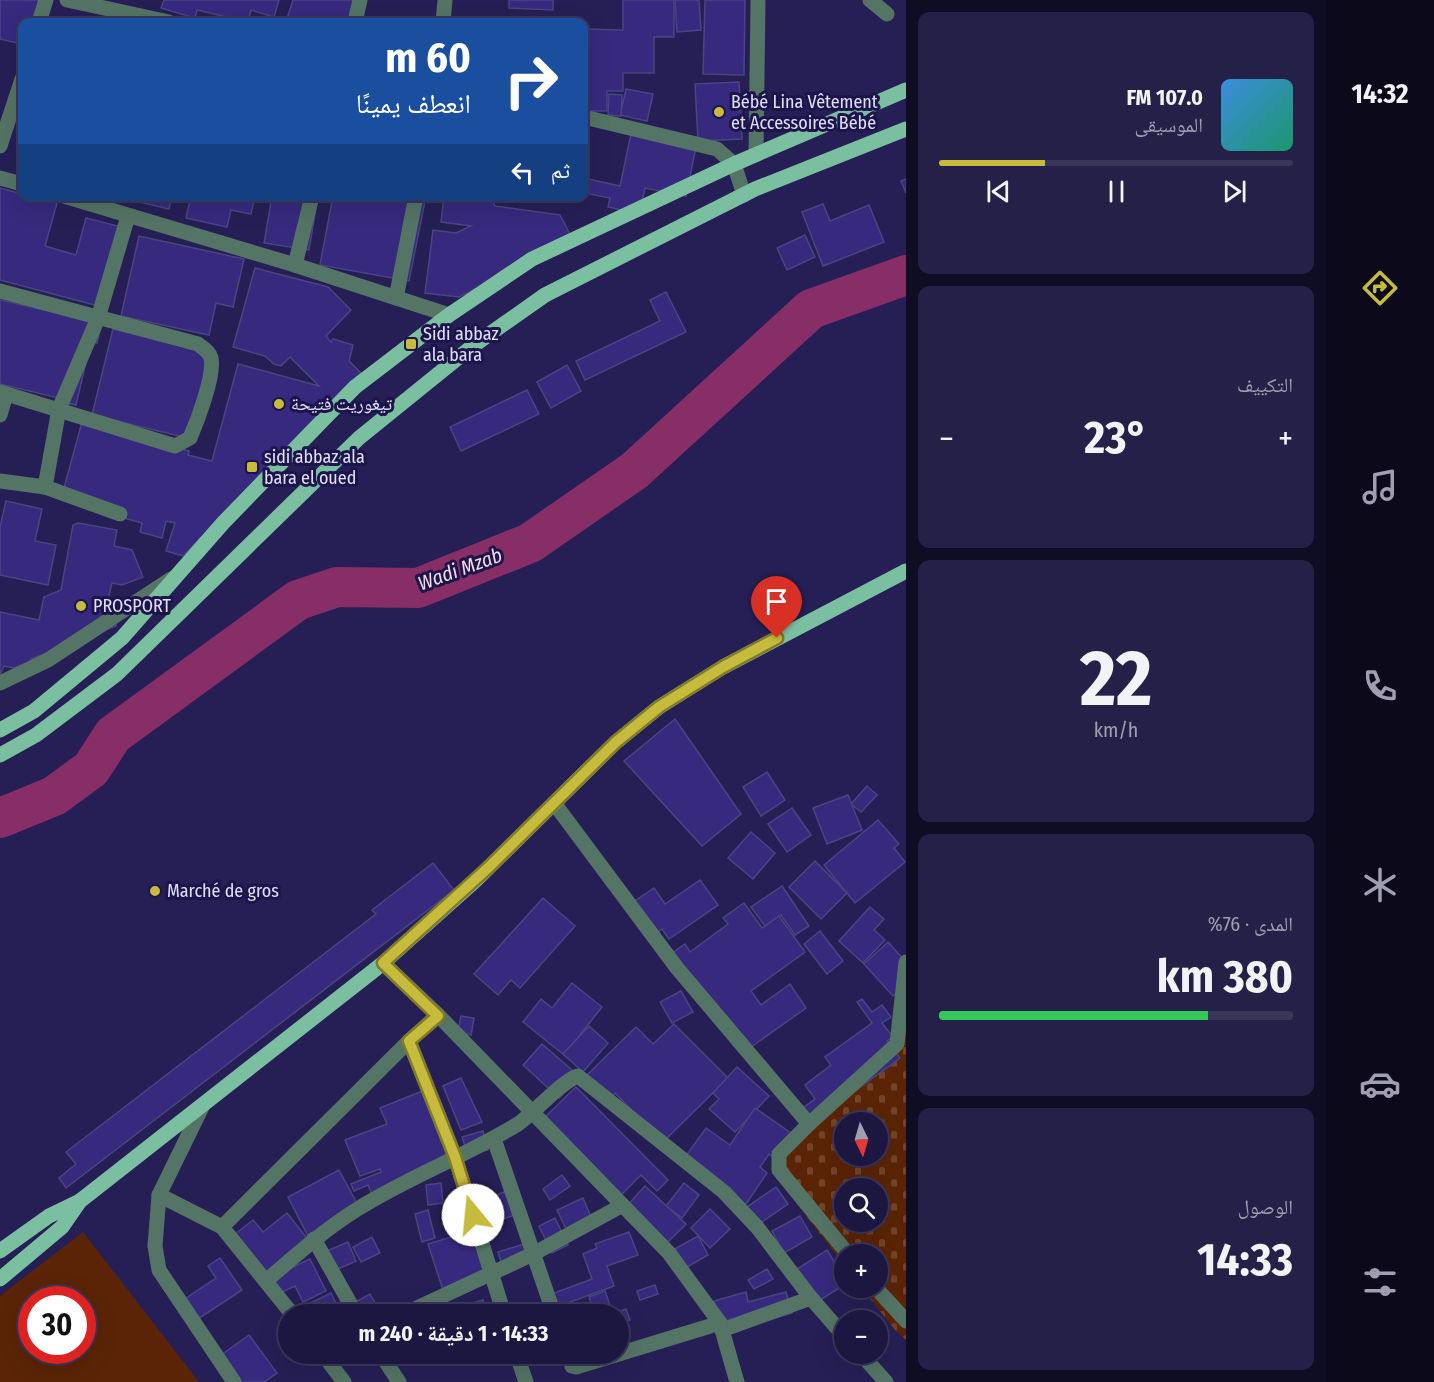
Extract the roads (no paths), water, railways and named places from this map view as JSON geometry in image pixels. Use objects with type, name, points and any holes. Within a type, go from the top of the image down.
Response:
[{"type":"main road","points":[[0,730],[34,711],[122,638],[223,523],[355,387],[449,315],[532,259],[734,164],[906,90]]},
{"type":"main road","points":[[0,754],[36,735],[117,674],[359,438],[474,345],[544,296],[744,195],[906,129]]},
{"type":"main road","points":[[0,1251],[49,1216],[80,1201],[383,963],[475,881],[616,742],[659,707],[723,667],[906,571]]},
{"type":"main road","points":[[0,1279],[62,1227],[80,1201]]},
{"type":"street","points":[[40,18],[46,0]]},
{"type":"street","points":[[66,0],[150,18]]},
{"type":"street","points":[[356,18],[360,0]]},
{"type":"street","points":[[443,18],[445,0]]},
{"type":"street","points":[[756,155],[758,0]]},
{"type":"street","points":[[870,0],[887,14]]},
{"type":"street","points":[[0,146],[18,91]]},
{"type":"street","points":[[588,118],[717,149],[734,164],[744,195]]},
{"type":"street","points":[[0,178],[18,183]]},
{"type":"street","points":[[80,201],[295,265],[449,315]]},
{"type":"street","points":[[295,265],[311,201]]},
{"type":"street","points":[[396,298],[415,201]]},
{"type":"street","points":[[45,487],[59,409],[98,318],[128,216]]},
{"type":"street","points":[[0,291],[198,344],[206,350],[211,359],[211,367],[195,427],[190,438],[175,446],[3,393],[0,415]]},
{"type":"street","points":[[0,481],[45,487],[120,513]]},
{"type":"street","points":[[0,683],[48,660],[178,574]]},
{"type":"street","points":[[554,803],[677,968],[809,1124]]},
{"type":"street","points":[[840,1244],[779,1170],[779,1154],[897,1044],[906,962]]},
{"type":"street","points":[[383,963],[438,1016],[669,1253],[721,1327],[737,1382]]},
{"type":"street","points":[[222,1227],[409,1041],[438,1016]]},
{"type":"street","points":[[409,1041],[455,1157],[501,1304]]},
{"type":"street","points":[[266,1281],[314,1239],[362,1206],[494,1139],[532,1115],[572,1078],[582,1077],[724,1192],[757,1227],[834,1324]]},
{"type":"street","points":[[203,1105],[159,1194],[155,1246],[159,1270],[234,1382]]},
{"type":"street","points":[[494,1139],[550,1304]]},
{"type":"street","points":[[159,1194],[222,1227],[284,1304]]},
{"type":"street","points":[[426,1304],[533,1254],[621,1206]]},
{"type":"street","points":[[314,1239],[350,1304]]},
{"type":"street","points":[[629,1353],[811,1298]]},
{"type":"street","points":[[885,1298],[906,1321]]},
{"type":"street","points":[[330,1364],[344,1382]]},
{"type":"street","points":[[387,1364],[399,1382]]},
{"type":"street","points":[[518,1364],[521,1381]]},
{"type":"street","points":[[571,1364],[576,1368],[590,1364]]},
{"type":"street","points":[[869,1364],[885,1382]]},
{"type":"waterway","name":"Wadi Mzab","points":[[0,818],[54,796],[91,769],[113,735],[298,600],[337,587],[418,588],[530,543],[634,471],[811,309],[906,275]]},
{"type":"place","name":"Bébé Lina Vêtement et Accessoires Bébé","points":[[719,112]]},
{"type":"place","name":"Sidi abbaz ala bara","points":[[411,344]]},
{"type":"place","name":"تيغوريت فتيحة","points":[[279,404]]},
{"type":"place","name":"sidi abbaz ala bara el oued","points":[[252,467]]},
{"type":"place","name":"PROSPORT","points":[[81,606]]},
{"type":"place","name":"Marché de gros","points":[[155,891]]}]
